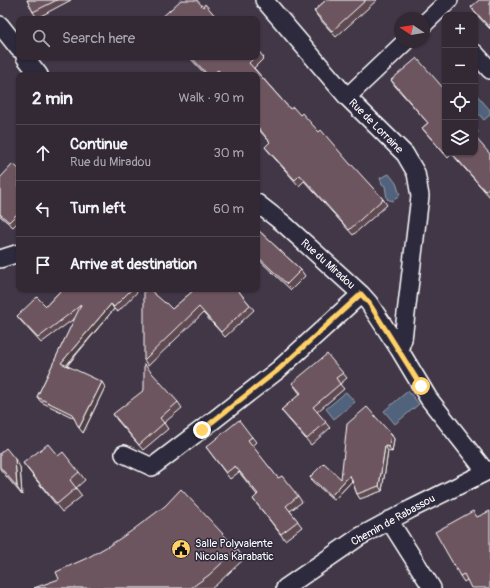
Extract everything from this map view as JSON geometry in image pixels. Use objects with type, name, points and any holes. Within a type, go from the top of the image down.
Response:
[{"type":"street","name":"Rue de Lorraine","points":[[264,0],[347,97],[404,154],[416,173],[420,196],[403,340],[398,349]]},
{"type":"street","points":[[430,19],[445,7]]},
{"type":"street","points":[[0,25],[16,46]]},
{"type":"street","points":[[347,97],[399,48]]},
{"type":"street","points":[[478,56],[490,70]]},
{"type":"street","points":[[27,60],[37,72]]},
{"type":"street","name":"Rue du Miradou","points":[[260,205],[284,224],[369,303],[429,399],[488,471]]},
{"type":"street","points":[[0,259],[16,254]]},
{"type":"street","points":[[124,454],[152,467],[278,370],[361,294]]},
{"type":"street","name":"Chemin de Rabassou","points":[[285,588],[359,537],[389,520],[488,471]]},
{"type":"street","points":[[389,520],[432,588]]},
{"type":"water","points":[[478,96],[490,110],[490,115],[484,120],[478,113]]},
{"type":"water","points":[[389,174],[396,183],[400,195],[392,201],[387,199],[385,186],[382,184],[380,178]]},
{"type":"water","points":[[408,391],[419,404],[395,424],[384,411]]},
{"type":"water","points":[[346,392],[355,402],[334,419],[326,409]]},
{"type":"building","points":[[27,0],[57,0],[33,12]]},
{"type":"building","points":[[181,0],[197,0],[203,7],[205,4],[215,16],[163,16]]},
{"type":"building","points":[[326,0],[366,0],[332,31],[314,11]]},
{"type":"building","points":[[479,0],[490,0],[490,28],[478,15],[478,12],[476,12],[471,7]]},
{"type":"building","points":[[417,58],[442,87],[442,151],[422,128],[428,123],[391,80]]},
{"type":"building","points":[[194,60],[252,60],[249,63],[257,72],[220,72],[218,70],[216,72],[205,72]]},
{"type":"building","points":[[260,75],[290,109],[293,107],[300,115],[302,113],[319,132],[321,130],[383,199],[349,230],[300,175],[295,180],[265,147],[270,142],[260,130]]},
{"type":"building","points":[[478,140],[490,154],[490,187],[485,191],[455,156],[478,156]]},
{"type":"building","points":[[13,164],[16,166],[16,215],[9,222],[0,214],[0,178]]},
{"type":"building","points":[[260,232],[301,270],[287,284],[260,259]]},
{"type":"building","points":[[59,292],[129,292],[114,307],[111,304],[61,363],[102,382],[79,428],[72,414],[37,397],[81,305],[38,338],[17,316],[37,297],[46,306]]},
{"type":"building","points":[[144,292],[152,292],[172,309],[192,292],[239,292],[250,305],[221,332],[199,307],[144,360]]},
{"type":"building","points":[[327,354],[343,373],[336,378],[340,384],[313,407],[326,422],[307,439],[281,410],[301,393],[292,383]]},
{"type":"building","points":[[144,364],[178,402],[160,418],[164,423],[139,445],[113,414],[144,390]]},
{"type":"building","points":[[367,407],[391,434],[389,447],[385,446],[379,486],[357,494],[350,475],[331,496],[310,477],[324,463],[341,479],[347,424]]},
{"type":"building","points":[[239,420],[252,437],[248,440],[278,478],[282,476],[298,496],[286,506],[298,521],[281,534],[253,499],[258,494],[235,466],[226,473],[206,447]]},
{"type":"building","points":[[48,444],[58,456],[63,452],[79,472],[70,480],[76,488],[57,504],[23,463]]},
{"type":"building","points":[[6,448],[15,459],[17,487],[0,467],[0,453]]},
{"type":"building","name":"Salle Polyvalente Nicolas Karabatic","points":[[181,489],[237,549],[209,575],[191,588],[34,588],[59,579],[56,572],[87,558],[130,532],[165,506]]},
{"type":"building","points":[[473,511],[477,517],[490,511],[490,588],[471,588],[464,574],[460,576],[435,532]]},
{"type":"place","name":"Salle Polyvalente Nicolas Karabatic","points":[[181,549]]},
{"type":"route","points":[[202,430],[278,370],[361,294],[369,303],[421,386]]}]
